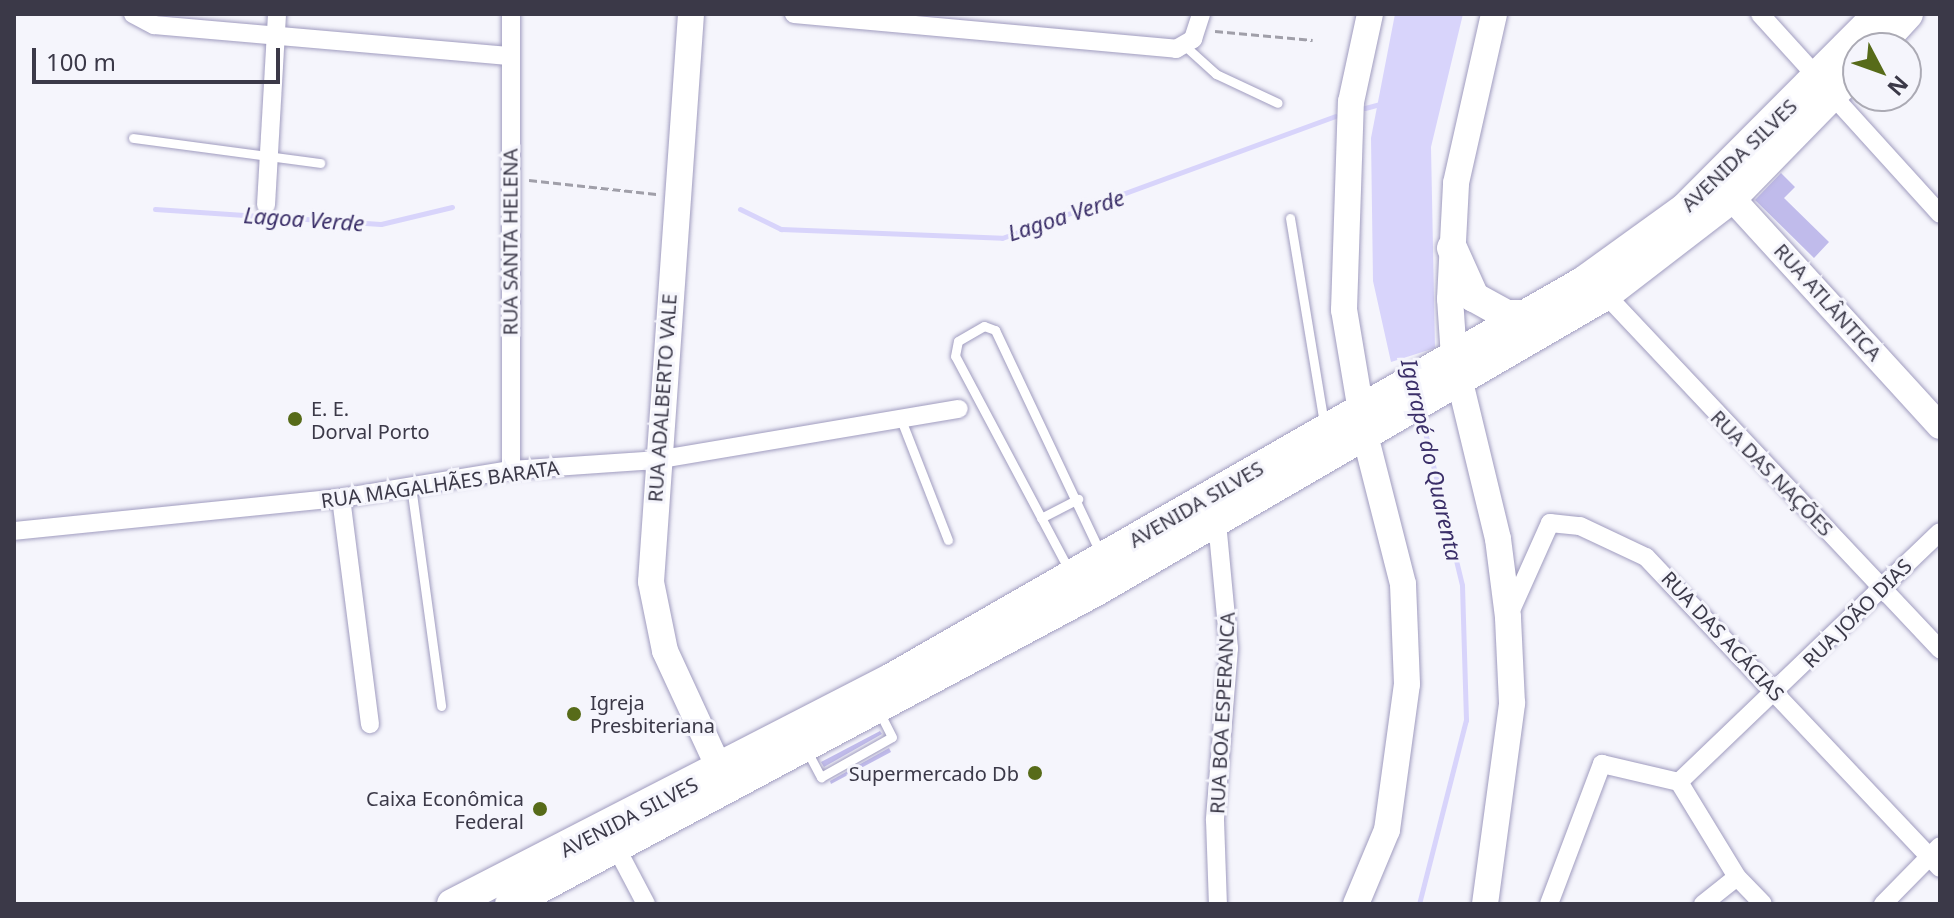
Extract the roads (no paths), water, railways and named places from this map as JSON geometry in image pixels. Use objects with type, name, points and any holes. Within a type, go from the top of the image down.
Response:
[{"type":"main road","name":"AVENIDA SILVES","points":[[510,904],[618,851],[1217,522],[1363,423],[1452,370],[1606,295],[1723,188],[1825,87],[1878,14]]},
{"type":"main road","points":[[1892,32],[1908,14]]},
{"type":"main road","name":"AVENIDA SILVES","points":[[1825,87],[1842,78]]},
{"type":"main road","name":"AVENIDA SILVES","points":[[1452,370],[1525,315],[1723,188]]},
{"type":"main road","points":[[1452,248],[1474,297],[1506,315],[1525,315]]},
{"type":"main road","name":"AVENIDA SILVES","points":[[452,904],[720,770],[1326,431],[1363,423]]},
{"type":"street","points":[[133,14],[154,25],[509,56]]},
{"type":"street","points":[[266,205],[277,14]]},
{"type":"street","name":"RUA SANTA HELENA","points":[[511,14],[511,470]]},
{"type":"street","name":"RUA ADALBERTO VALE","points":[[691,14],[656,460],[656,615],[720,770]]},
{"type":"street","points":[[794,14],[1185,46],[1200,22]]},
{"type":"street","points":[[1356,904],[1387,830],[1407,684],[1403,584],[1363,423],[1344,310],[1344,188],[1351,102],[1370,14]]},
{"type":"street","points":[[1485,904],[1512,703],[1508,617],[1498,539],[1452,370],[1452,248],[1456,183],[1494,14]]},
{"type":"street","points":[[1760,14],[1940,214]]},
{"type":"street","name":"RUA ATLÂNTICA","points":[[1723,188],[1940,426]]},
{"type":"street","name":"RUA DAS NAÇÕES","points":[[1606,295],[1940,650]]},
{"type":"street","name":"RUA MAGALHÃES BARATA","points":[[14,531],[341,498],[511,470],[656,460],[959,409]]},
{"type":"street","points":[[341,498],[370,724]]},
{"type":"street","name":"RUA BOA ESPERANCA","points":[[1217,522],[1229,648],[1215,820],[1218,904]]},
{"type":"street","name":"RUA DAS ACÁCIAS","points":[[1508,617],[1544,527],[1580,526],[1646,557],[1674,581],[1776,693],[1936,857]]},
{"type":"street","name":"RUA JOÃO DIAS","points":[[1679,782],[1776,693],[1940,532]]},
{"type":"street","points":[[1549,904],[1598,768],[1609,762],[1679,782],[1737,877],[1763,904]]},
{"type":"street","points":[[618,851],[646,904]]},
{"type":"street","points":[[1883,904],[1936,857]]},
{"type":"street","points":[[1703,904],[1737,877]]},
{"type":"lane","points":[[1185,46],[1216,74],[1278,103]]},
{"type":"lane","points":[[133,138],[320,163]]},
{"type":"lane","points":[[1290,218],[1326,431]]},
{"type":"lane","points":[[1071,575],[955,356],[958,341],[984,326],[995,330],[1103,557]]},
{"type":"lane","points":[[900,417],[948,540]]},
{"type":"lane","points":[[411,486],[441,706]]},
{"type":"lane","points":[[1041,518],[1078,499]]},
{"type":"waterway","name":"Lagoa Verde","points":[[1365,108],[1380,104]]},
{"type":"waterway","name":"Lagoa Verde","points":[[740,209],[781,229],[1002,238],[1335,116]]},
{"type":"waterway","name":"Lagoa Verde","points":[[155,209],[381,224],[452,207]]},
{"type":"waterway","name":"Igarapé do Quarenta","points":[[1419,904],[1466,720],[1462,585],[1421,416]]},
{"type":"place","name":"E. E. Dorval Porto","points":[[295,419]]},
{"type":"place","name":"Igreja Presbiteriana","points":[[574,714]]},
{"type":"place","name":"Supermercado Db","points":[[1035,773]]},
{"type":"place","name":"Caixa Econômica Federal","points":[[540,809]]}]
